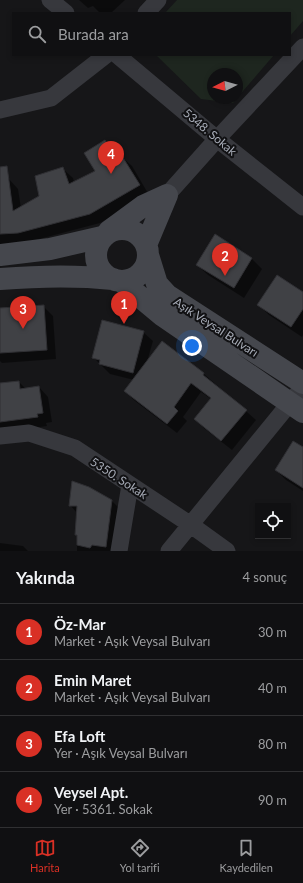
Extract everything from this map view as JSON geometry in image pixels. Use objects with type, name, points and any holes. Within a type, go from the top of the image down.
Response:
[{"type":"main road","points":[[117,280],[105,275],[100,269],[96,261],[95,252],[98,244],[106,234],[142,206],[167,195]]},
{"type":"main road","points":[[0,279],[22,277],[84,276],[130,280],[143,270],[147,262],[147,250],[167,195]]},
{"type":"main road","points":[[0,255],[50,249],[106,234],[118,228],[127,228],[135,232],[142,238],[147,250]]},
{"type":"main road","name":"Aşık Veysal Bulvarı","points":[[147,250],[157,284],[167,295],[303,382]]},
{"type":"main road","name":"Aşık Veysal Bulvarı","points":[[117,280],[163,316],[299,401]]},
{"type":"street","points":[[50,0],[65,12]]},
{"type":"street","points":[[147,12],[158,0]]},
{"type":"street","points":[[167,195],[303,47]]},
{"type":"street","points":[[0,110],[51,98],[105,56]]},
{"type":"street","name":"5348. Sokak","points":[[118,56],[217,139],[303,207]]},
{"type":"street","points":[[169,551],[299,401]]},
{"type":"street","name":"5350. Sokak","points":[[0,436],[29,433],[75,448],[191,525],[227,551]]},
{"type":"street","points":[[120,551],[130,485]]},
{"type":"shaded area","points":[[177,0],[303,0],[303,21],[291,35],[291,12],[166,12]]},
{"type":"shaded area","points":[[157,56],[273,56],[243,91],[243,68],[207,68],[207,100],[201,99]]},
{"type":"building","points":[[105,140],[116,160],[122,156],[140,185],[90,214],[18,233],[0,234],[0,167],[7,166],[13,211],[39,196],[35,176],[63,167],[69,184],[95,171],[84,153]]},
{"type":"building","points":[[215,234],[252,258],[234,288],[196,265]]},
{"type":"building","points":[[277,275],[303,292],[303,309],[291,327],[257,305]]},
{"type":"building","points":[[44,305],[47,350],[0,353],[0,308]]},
{"type":"building","points":[[102,320],[144,331],[133,373],[99,364],[100,360],[92,358]]},
{"type":"building","points":[[162,341],[204,373],[203,375],[247,410],[221,441],[194,419],[211,398],[191,383],[174,407],[178,411],[167,424],[124,391]]},
{"type":"building","points":[[19,381],[20,389],[39,386],[43,413],[37,414],[38,417],[0,422],[0,383]]},
{"type":"building","points":[[293,441],[303,447],[303,488],[275,470]]},
{"type":"building","points":[[72,481],[89,487],[112,500],[106,547],[92,545],[90,548],[77,545],[77,535],[75,535],[77,506],[69,506]]},
{"type":"place","name":"Veysel Apt.","points":[[111,174]]},
{"type":"place","name":"Emin Maret","points":[[225,276]]},
{"type":"place","name":"Öz-Mar","points":[[124,324]]},
{"type":"place","name":"Efa Loft","points":[[23,329]]}]
